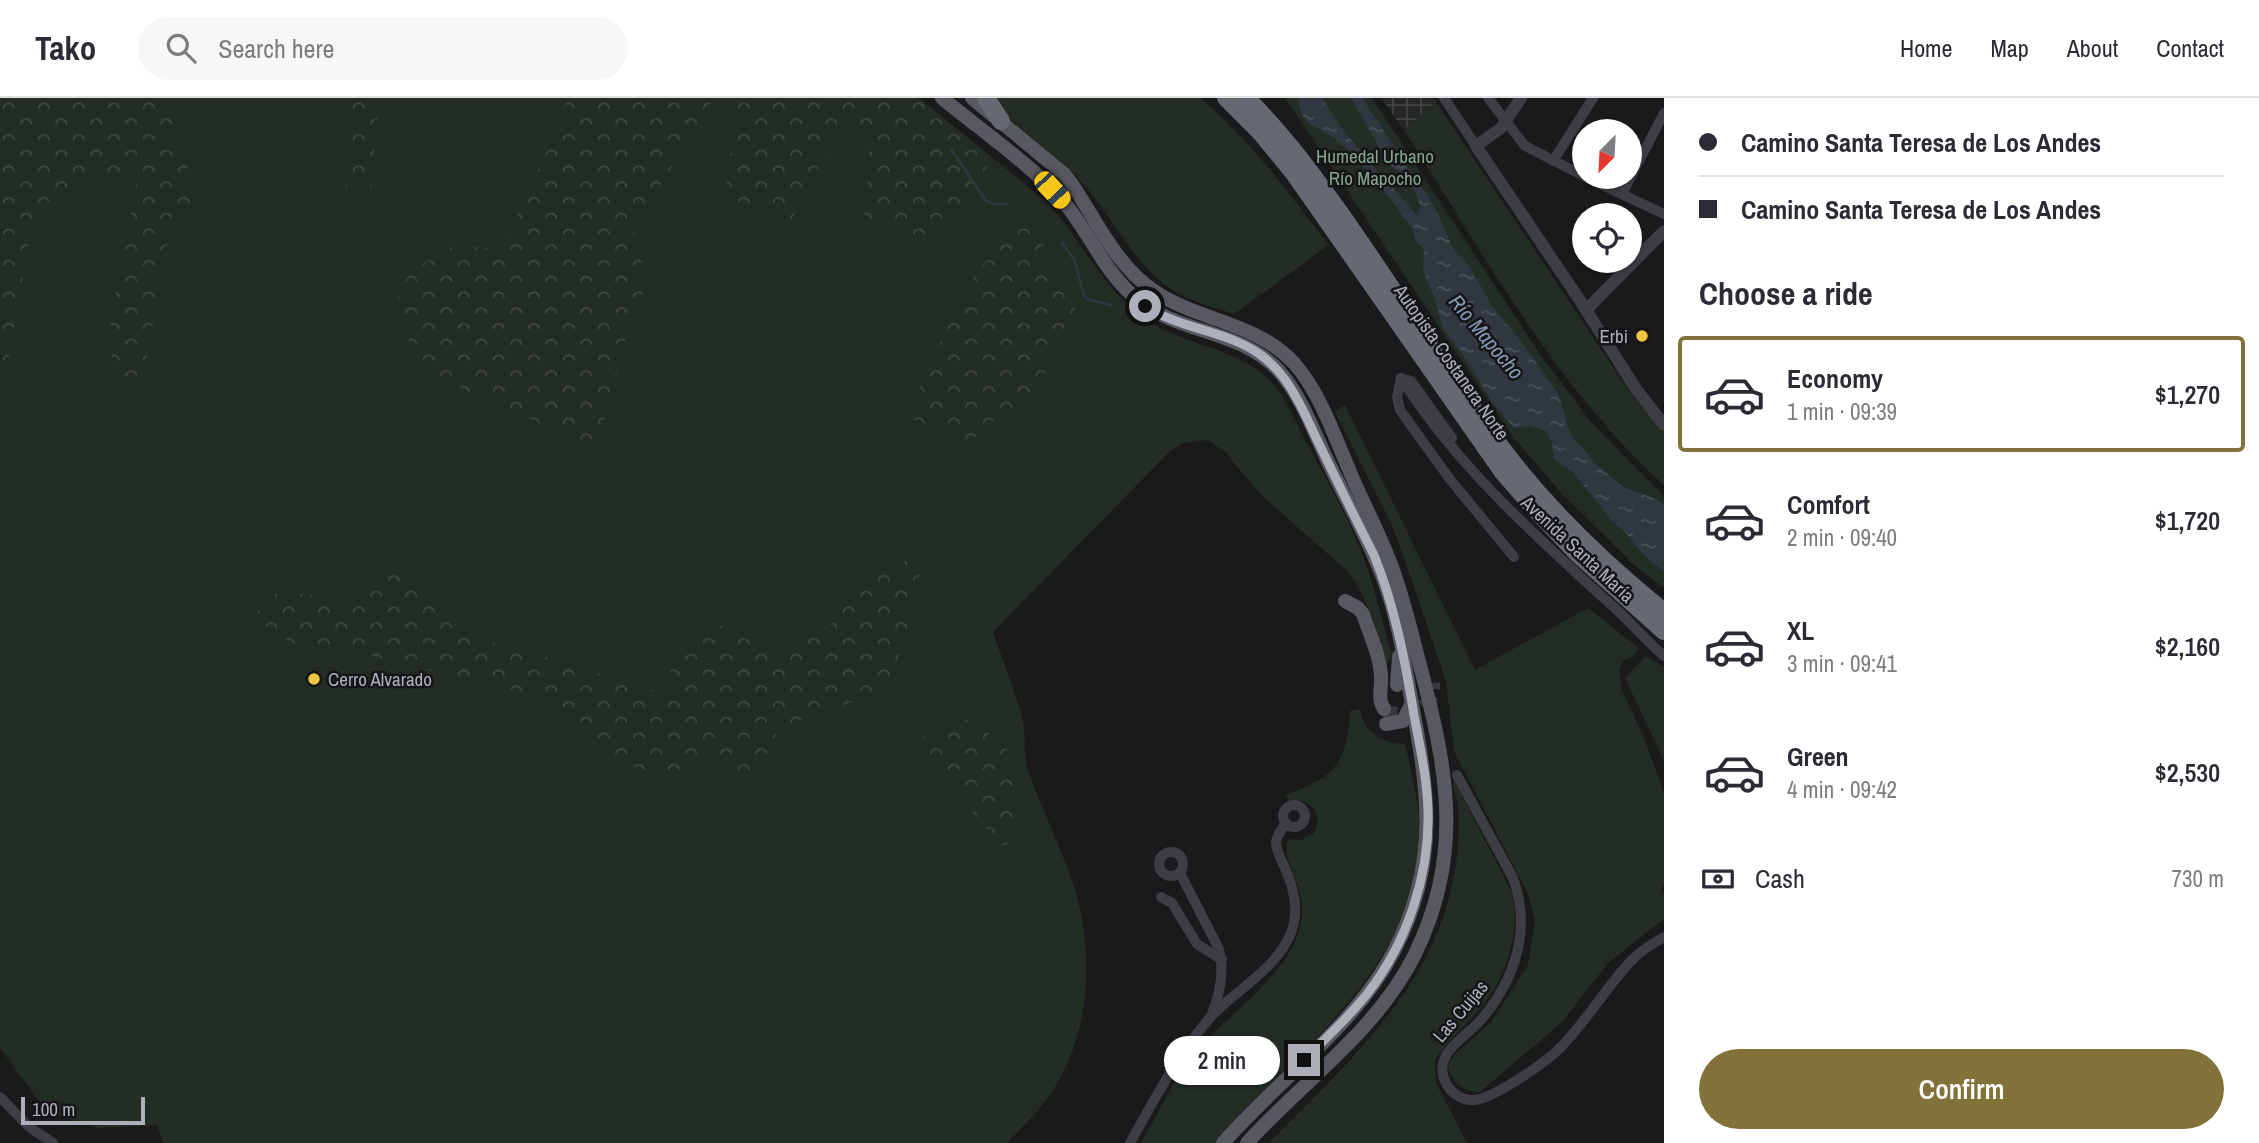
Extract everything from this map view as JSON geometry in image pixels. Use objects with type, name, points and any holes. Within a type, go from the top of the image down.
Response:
[{"type":"highway","points":[[986,98],[1001,121]]},
{"type":"highway","name":"Autopista Costanera Norte","points":[[1226,98],[1262,134],[1304,187],[1511,482],[1578,554],[1664,631]]},
{"type":"highway","name":"Autopista Costanera Norte","points":[[1247,98],[1294,150],[1507,456],[1572,528],[1620,575],[1664,612]]},
{"type":"highway","points":[[1259,98],[1294,150]]},
{"type":"main road","points":[[942,98],[1052,190],[1071,211],[1115,278],[1137,299],[1162,316],[1256,351],[1279,372],[1296,398],[1374,555],[1407,641],[1439,744],[1447,800],[1445,853],[1428,925],[1414,956],[1385,1000],[1358,1032],[1247,1143]]},
{"type":"main road","points":[[972,98],[1051,162],[1072,184],[1118,257],[1137,278],[1176,303],[1258,335],[1278,348],[1300,370],[1318,401],[1389,559],[1407,641],[1412,702],[1428,809],[1426,855],[1414,903],[1395,949],[1356,1007],[1223,1143]]},
{"type":"main road","points":[[1345,601],[1363,614],[1379,665],[1380,698],[1384,709]]},
{"type":"main road","points":[[1407,641],[1433,683]]},
{"type":"main road","points":[[1397,685],[1397,668],[1407,641]]},
{"type":"main road","points":[[1412,702],[1405,719],[1399,723],[1386,724],[1409,731],[1418,737]]},
{"type":"street","points":[[1444,98],[1636,389],[1664,425]]},
{"type":"street","points":[[1488,98],[1525,146],[1572,170]]},
{"type":"street","points":[[1476,146],[1506,123],[1521,98]]},
{"type":"street","points":[[1553,161],[1593,98]]},
{"type":"street","points":[[1622,194],[1664,113]]},
{"type":"street","points":[[1612,189],[1664,214]]},
{"type":"street","points":[[1586,310],[1662,235]]},
{"type":"street","name":"Avenida Santa María","points":[[1514,557],[1449,478],[1400,410],[1397,397],[1401,378],[1409,379],[1414,384],[1498,496],[1538,538],[1664,656]]},
{"type":"street","name":"Las Cuijas","points":[[1457,775],[1513,878],[1522,922],[1518,952],[1500,994],[1481,1020],[1445,1057],[1444,1078],[1456,1094],[1466,1099],[1479,1099],[1541,1064],[1564,1044],[1633,959],[1664,937]]},
{"type":"street","points":[[1130,1143],[1173,1066],[1210,1018],[1265,969],[1290,936],[1295,914],[1295,894],[1277,851],[1276,842],[1286,823]]},
{"type":"street","points":[[1180,873],[1222,960],[1220,985],[1210,1018]]},
{"type":"street","points":[[1161,897],[1172,903],[1197,944],[1222,960]]},
{"type":"street","points":[[0,1097],[29,1127],[54,1143]]},
{"type":"shaded area","points":[[1381,98],[1432,98],[1436,102],[1404,130]]},
{"type":"green space","points":[[0,98],[919,98],[1048,203],[1118,295],[1132,308],[1161,328],[1239,359],[1266,377],[1278,390],[1338,501],[1362,553],[1392,655],[1387,664],[1361,591],[1346,570],[1260,494],[1225,452],[1208,440],[1183,443],[1170,451],[993,632],[1022,718],[1028,771],[1070,875],[1078,902],[1086,960],[1086,990],[1074,1047],[1047,1099],[1007,1143],[163,1143],[157,1125],[99,1128],[48,1113],[0,1048]]},
{"type":"green space","points":[[0,98],[165,98],[200,208],[169,237],[143,377],[114,381],[109,332],[137,179],[77,176],[56,200],[36,205],[8,361],[0,364]]},
{"type":"green space","points":[[351,98],[379,98],[370,200],[346,190]]},
{"type":"green space","points":[[568,98],[714,98],[633,230],[648,283],[631,318],[595,458],[526,416],[418,370],[408,336],[392,312],[410,271],[453,246],[494,248],[524,204]]},
{"type":"green space","points":[[732,98],[917,98],[993,158],[933,246],[864,218],[871,132],[846,115],[789,225],[724,195],[739,102]]},
{"type":"green space","points":[[992,98],[1200,98],[1253,150],[1329,245],[1234,314],[1199,303],[1162,283],[1135,254],[1074,174],[1020,129]]},
{"type":"green space","name":"Humedal Urbano Río Mapocho","points":[[1285,98],[1372,98],[1541,356],[1591,422],[1664,496],[1664,588],[1634,565],[1562,494],[1513,437]]},
{"type":"green space","points":[[1436,102],[1631,394],[1664,432],[1664,485],[1625,447],[1555,362],[1492,270],[1404,130]]},
{"type":"green space","points":[[1029,216],[1080,320],[1041,350],[1049,396],[1005,411],[968,443],[908,417],[932,358],[978,270]]},
{"type":"green space","points":[[1345,405],[1475,670],[1588,608],[1639,648],[1633,656],[1622,661],[1619,671],[1622,690],[1642,733],[1664,792],[1664,884],[1661,888],[1664,894],[1664,919],[1609,962],[1561,1023],[1480,1092],[1459,1086],[1452,1078],[1448,1066],[1454,1055],[1491,1022],[1528,965],[1535,921],[1528,894],[1454,751],[1446,681],[1391,523],[1335,412]]},
{"type":"green space","points":[[925,552],[902,648],[883,691],[779,728],[760,766],[733,777],[712,747],[675,787],[592,746],[559,702],[354,652],[310,655],[252,617],[281,589],[356,605],[388,566],[431,599],[457,633],[528,651],[664,694],[677,650],[707,618],[780,657],[836,621],[853,584]]},
{"type":"green space","points":[[1645,656],[1664,667],[1664,761],[1625,678]]},
{"type":"green space","points":[[1360,709],[1365,724],[1375,735],[1389,742],[1405,744],[1415,791],[1420,839],[1414,885],[1398,928],[1374,968],[1345,1006],[1216,1143],[1141,1143],[1175,1081],[1191,1058],[1214,1032],[1266,983],[1293,945],[1300,925],[1302,904],[1286,853],[1288,839],[1301,840],[1313,834],[1317,820],[1314,809],[1304,802],[1289,801],[1286,795],[1317,781],[1336,766],[1345,744],[1350,711]]},
{"type":"green space","points":[[971,719],[1010,752],[1019,820],[1005,849],[977,818],[920,740],[938,725]]},
{"type":"green space","points":[[1454,780],[1511,891],[1515,921],[1510,952],[1491,995],[1435,1060],[1436,1083],[1467,1143],[1269,1143],[1357,1052],[1384,1020],[1409,986],[1429,950],[1445,912],[1455,870],[1459,822]]},
{"type":"water","name":"Río Mapocho","points":[[1297,98],[1322,98],[1365,157],[1417,215],[1420,207],[1417,195],[1402,173],[1393,168],[1385,157],[1351,98],[1362,98],[1434,206],[1453,248],[1470,267],[1492,306],[1559,395],[1573,437],[1597,465],[1623,487],[1656,499],[1664,505],[1664,572],[1612,521],[1573,472],[1554,459],[1552,442],[1546,431],[1530,426],[1514,428],[1493,404],[1443,328],[1423,271],[1424,251],[1415,239],[1412,227],[1351,153],[1333,137],[1307,122]]},
{"type":"waterway","points":[[951,149],[985,200],[992,204],[1006,204]]},
{"type":"waterway","points":[[1062,242],[1075,261],[1084,296],[1089,300],[1112,305]]},
{"type":"tunnel","points":[[1384,709],[1401,714],[1417,711],[1429,700],[1433,683]]},
{"type":"place","name":"Erbi","points":[[1642,336]]},
{"type":"place","name":"Cerro Alvarado","points":[[314,679]]},
{"type":"route","points":[[1145,306],[1162,316],[1256,351],[1286,380],[1374,555],[1399,630],[1428,809],[1426,855],[1422,875],[1410,917],[1387,964],[1356,1007],[1304,1060]]}]
